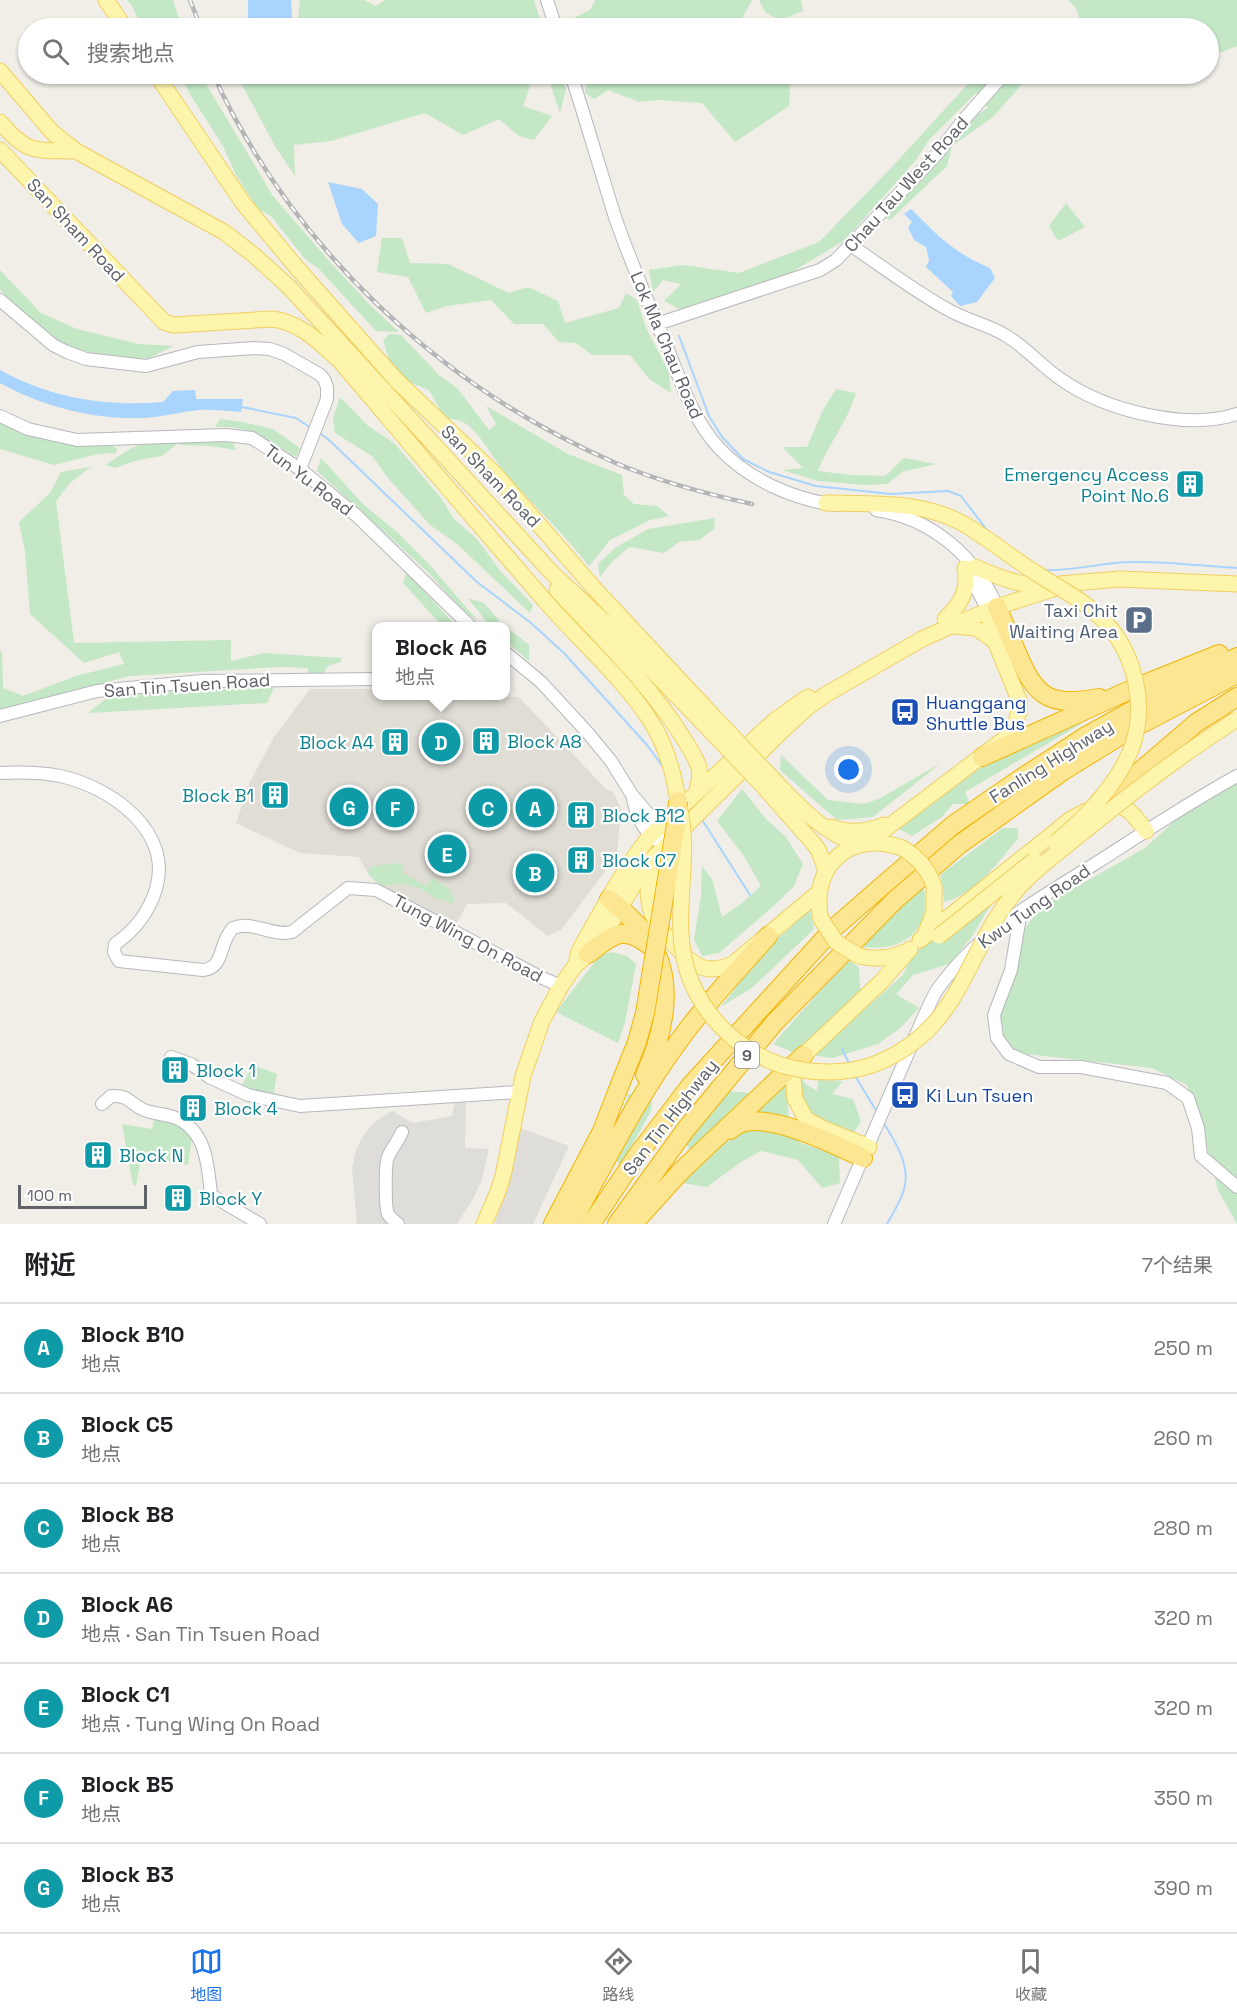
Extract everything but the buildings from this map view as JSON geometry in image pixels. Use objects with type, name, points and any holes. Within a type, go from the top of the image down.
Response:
[{"type":"highway","points":[[991,605],[1030,682],[1041,693],[1060,700],[1075,701],[1132,689]]},
{"type":"highway","points":[[982,757],[1132,689],[1237,647]]},
{"type":"highway","name":"Fanling Highway","points":[[881,887],[953,825],[1041,765],[1086,736],[1156,697],[1237,657]]},
{"type":"highway","name":"Fanling Highway","points":[[895,900],[960,844],[1063,771],[1126,732],[1237,674]]},
{"type":"highway","points":[[1093,806],[1139,772],[1196,723],[1237,697]]},
{"type":"highway","points":[[553,1224],[602,1131],[637,1042],[645,1013],[676,824],[687,798]]},
{"type":"highway","name":"San Tin Highway","points":[[591,1224],[636,1157],[690,1086],[834,928],[881,887]]},
{"type":"highway","points":[[602,1170],[654,1056],[662,1029],[664,988],[655,950],[618,898]]},
{"type":"highway","name":"San Tin Highway","points":[[617,1224],[686,1129],[760,1040],[895,900]]},
{"type":"highway","points":[[588,954],[611,937],[625,933],[636,935],[655,950]]},
{"type":"highway","points":[[571,1224],[642,1097],[675,1046],[697,1017],[768,936]]},
{"type":"highway","points":[[633,1224],[682,1170],[804,1056]]},
{"type":"highway","points":[[719,1136],[742,1123],[760,1120],[866,1152]]},
{"type":"main road","points":[[106,0],[118,18]]},
{"type":"main road","name":"San Sham Road","points":[[0,71],[52,132],[76,151],[224,232],[288,286],[552,573],[710,721]]},
{"type":"main road","name":"San Sham Road","points":[[163,84],[243,203],[297,268],[397,381],[496,475],[710,721],[766,781],[819,851],[826,871]]},
{"type":"main road","name":"San Sham Road","points":[[0,122],[21,144],[32,149],[76,151]]},
{"type":"main road","name":"San Sham Road","points":[[0,150],[164,322],[174,325],[286,320],[298,326],[339,360],[547,604],[630,692],[652,722],[673,775],[687,798]]},
{"type":"main road","points":[[432,468],[487,514],[647,687],[691,750],[700,771],[700,781],[687,798],[684,831],[680,914],[681,944],[687,970],[702,1004],[716,1022],[732,1038],[759,1056],[773,1062],[811,1071],[854,1070],[900,1053],[913,1044],[936,1023],[954,998],[997,916],[1016,891],[1038,869],[1164,768],[1237,719]]},
{"type":"main road","points":[[826,503],[881,504],[926,509],[949,517],[975,531],[1076,597],[1105,622],[1119,639],[1129,658],[1135,678],[1138,702],[1132,746],[1123,766],[1086,814],[1060,839],[882,981]]},
{"type":"main road","points":[[574,967],[579,951],[618,898],[645,866],[701,812],[713,795],[749,759],[825,695],[947,623],[962,599],[970,568],[1034,586],[1120,579],[1237,584]]},
{"type":"main road","points":[[552,573],[608,645]]},
{"type":"main road","points":[[991,605],[1071,583]]},
{"type":"main road","points":[[484,1224],[503,1176],[519,1092],[535,1038],[561,986],[574,967],[588,954],[618,898],[638,851],[687,798],[774,721],[801,701],[883,651],[991,605],[1046,586]]},
{"type":"main road","points":[[991,605],[995,641],[1019,700],[1015,726],[1011,733],[982,757],[864,844],[839,855],[826,871],[818,893],[821,919],[836,942],[859,956],[880,959],[900,954],[1071,819],[1093,806],[1114,804],[1125,807],[1146,831]]},
{"type":"main road","points":[[947,623],[976,628],[995,641]]},
{"type":"main road","name":"San Sham Road","points":[[766,781],[840,837],[864,844]]},
{"type":"main road","points":[[820,823],[836,829],[857,831],[876,828],[900,817]]},
{"type":"main road","points":[[864,844],[885,843],[902,848],[919,860],[934,886],[934,912],[927,931],[882,981],[804,1056],[793,1078],[795,1100],[806,1119],[866,1152]]},
{"type":"main road","points":[[655,856],[648,889],[650,906],[658,926]]},
{"type":"main road","points":[[618,898],[658,926],[689,961],[708,969],[718,969],[734,963],[818,893]]},
{"type":"street","points":[[547,0],[553,18]]},
{"type":"street","name":"Lok Ma Chau Road","points":[[574,84],[616,218],[657,324],[695,415],[717,446],[742,468],[790,494],[826,503],[902,515],[923,524],[941,537],[970,568],[991,605]]},
{"type":"street","name":"Chau Tau West Road","points":[[657,324],[820,270],[836,260],[852,246],[937,154],[994,84]]},
{"type":"street","points":[[852,246],[947,310],[1007,336],[1055,375],[1088,395],[1116,407],[1158,416],[1215,418],[1237,414]]},
{"type":"street","points":[[0,300],[52,345],[86,359],[146,366],[198,352],[254,348],[270,349],[284,354],[319,374],[326,382],[327,399],[300,469]]},
{"type":"street","name":"Tun Yu Road","points":[[0,416],[28,429],[77,440],[239,436],[252,438],[300,469],[357,516],[465,622]]},
{"type":"street","points":[[510,656],[541,682],[587,732],[611,761],[632,795],[638,816],[655,832],[658,842],[669,843]]},
{"type":"street","name":"San Tin Tsuen Road","points":[[0,716],[97,690],[202,681],[372,679]]},
{"type":"street","name":"Tung Wing On Road","points":[[0,773],[40,773],[84,784],[123,806],[150,833],[158,855],[159,879],[142,917],[127,936],[115,944],[114,952],[119,962],[211,969],[216,965],[226,937],[235,927],[249,926],[277,933],[289,933],[345,889],[376,890],[561,986]]},
{"type":"street","name":"Kwu Tung Road","points":[[834,1224],[939,987],[985,938],[1021,911],[1237,776]]},
{"type":"street","points":[[1021,911],[1011,970],[994,1015],[997,1038],[1009,1054],[1039,1067],[1081,1067],[1167,1083],[1188,1098],[1198,1128],[1201,1156],[1237,1187]]},
{"type":"street","points":[[171,1057],[191,1064],[209,1077],[248,1095],[300,1106],[519,1092]]},
{"type":"street","points":[[102,1104],[111,1096],[123,1095],[142,1109],[177,1119],[186,1125],[198,1136],[207,1160],[211,1195],[260,1224]]},
{"type":"street","points":[[398,1224],[389,1216],[385,1206],[387,1189],[385,1169],[388,1158],[402,1132]]},
{"type":"shaded area","points":[[310,689],[372,689],[372,700],[510,700],[510,697],[519,697],[605,788],[613,792],[621,808],[617,855],[561,930],[548,936],[506,903],[467,904],[455,926],[380,886],[368,874],[359,857],[300,853],[236,823],[249,784],[274,737]]},
{"type":"shaded area","points":[[456,1098],[466,1099],[465,1148],[489,1149],[481,1182],[457,1224],[357,1224],[352,1168],[356,1150],[364,1134],[376,1121],[392,1111],[413,1123],[452,1116]]},
{"type":"shaded area","points":[[520,1128],[569,1146],[533,1224],[497,1224],[495,1223],[503,1200]]},
{"type":"green space","points":[[127,0],[173,0],[179,18],[137,18]]},
{"type":"green space","points":[[300,0],[364,0],[376,6],[385,0],[534,0],[540,18],[298,18]]},
{"type":"green space","points":[[595,0],[752,0],[742,18],[574,18],[590,10]]},
{"type":"green space","points":[[759,0],[801,0],[803,11],[784,18],[776,18],[765,12]]},
{"type":"green space","points":[[1068,0],[1237,0],[1237,46],[1219,52],[1219,18],[1080,18],[1076,8]]},
{"type":"green space","points":[[184,84],[206,84],[273,196],[330,262],[399,332],[376,331],[319,269],[305,259],[271,216],[258,209],[237,177],[223,146]]},
{"type":"green space","points":[[242,84],[531,84],[523,106],[552,116],[534,140],[519,136],[499,119],[463,135],[425,113],[331,141],[294,145],[295,176],[275,146]]},
{"type":"green space","points":[[550,84],[564,84],[566,89],[560,113]]},
{"type":"green space","points":[[587,84],[790,84],[789,106],[735,142],[702,103],[658,100],[639,102],[608,90],[594,99],[585,93]]},
{"type":"green space","points":[[968,84],[1022,84],[993,117],[952,146],[947,166],[890,220],[881,215],[944,135],[988,108],[976,93],[928,141],[916,160],[845,240],[767,287],[681,310],[664,301],[681,284],[663,280],[653,292],[649,270],[683,265],[739,273],[819,242]]},
{"type":"green space","points":[[1066,203],[1085,227],[1058,241],[1049,226]]},
{"type":"green space","points":[[382,238],[402,238],[410,263],[448,264],[509,293],[528,287],[558,301],[565,323],[619,308],[626,293],[637,300],[646,328],[669,372],[671,393],[649,379],[630,355],[592,355],[576,343],[559,342],[543,324],[514,324],[491,300],[447,306],[426,313],[408,277],[377,272]]},
{"type":"green space","points":[[0,270],[41,313],[77,329],[139,344],[174,346],[149,358],[120,359],[66,347],[16,310],[0,289]]},
{"type":"green space","points":[[390,334],[401,335],[439,375],[457,388],[489,430],[496,424],[486,406],[568,454],[622,475],[624,495],[634,504],[657,506],[669,516],[650,520],[610,540],[589,566],[502,469],[474,431],[463,422],[445,418],[429,390],[404,380],[390,363],[383,340]]},
{"type":"green space","points":[[836,389],[856,393],[818,471],[885,476],[904,458],[936,464],[902,472],[887,484],[865,485],[818,481],[782,470],[803,468],[782,447],[807,447],[823,410]]},
{"type":"green space","points":[[340,397],[368,426],[394,443],[441,498],[454,519],[478,540],[500,571],[533,605],[530,613],[457,544],[430,525],[388,478],[372,456],[335,433],[333,418]]},
{"type":"green space","points":[[0,413],[9,425],[97,434],[117,449],[116,453],[98,454],[54,465],[0,449]]},
{"type":"green space","points":[[220,419],[273,429],[300,448],[296,457],[248,431],[215,427]]},
{"type":"green space","points":[[150,440],[233,442],[236,450],[181,445],[179,442],[162,456],[138,460],[115,468],[105,465],[130,449]]},
{"type":"green space","points":[[321,458],[364,505],[397,532],[428,563],[478,621],[464,612],[428,572],[317,471]]},
{"type":"green space","points":[[91,467],[70,483],[56,501],[74,643],[231,640],[231,661],[264,653],[342,658],[341,662],[328,666],[316,684],[306,686],[308,668],[281,667],[130,676],[0,710],[0,651],[2,652],[3,688],[23,696],[76,676],[124,664],[119,652],[84,663],[30,614],[25,551],[19,522],[50,493],[61,472]]},
{"type":"green space","points":[[715,518],[714,529],[699,540],[679,542],[664,553],[629,547],[611,563],[600,577],[598,564],[615,548],[648,529]]},
{"type":"green space","points":[[407,572],[452,622],[438,622],[403,583]]},
{"type":"green space","points":[[468,598],[484,603],[500,622],[487,622]]},
{"type":"green space","points":[[510,630],[529,645],[529,661],[510,644]]},
{"type":"green space","points":[[265,676],[274,687],[267,703],[88,713],[108,697],[255,688]]},
{"type":"green space","points":[[1072,708],[1081,724],[965,792],[970,804],[953,804],[942,817],[912,836],[899,829],[977,769]]},
{"type":"green space","points":[[781,755],[828,800],[863,804],[879,799],[941,763],[873,817],[837,820],[780,770]]},
{"type":"green space","points":[[1237,779],[1237,1224],[1218,1190],[1199,1116],[1187,1085],[1152,1068],[1017,1053],[998,1042],[999,996],[1014,945],[1039,908],[1145,848],[1177,819]]},
{"type":"green space","points":[[742,789],[766,819],[786,837],[803,864],[794,886],[777,903],[719,953],[702,956],[694,939],[701,896],[702,866],[712,879],[722,917],[761,886],[744,856],[717,821]]},
{"type":"green space","points":[[1003,828],[1018,828],[1018,838],[976,885],[956,898],[944,902],[941,874]]},
{"type":"green space","points":[[393,863],[404,865],[401,872],[427,886],[431,878],[448,888],[455,899],[452,904],[408,885],[385,886],[375,881],[368,873],[371,867]]},
{"type":"green space","points":[[923,886],[924,915],[919,927],[911,936],[888,946],[874,948],[859,946]]},
{"type":"green space","points":[[1002,893],[987,911],[971,938],[949,964],[913,975],[896,994],[919,1008],[899,1029],[878,1044],[832,1058],[795,1053],[773,1044],[848,959],[859,968],[860,987],[873,1002],[903,975],[912,956],[936,933]]},
{"type":"green space","points":[[810,910],[814,929],[753,987],[721,1007],[774,942]]},
{"type":"green space","points":[[611,952],[627,956],[636,964],[625,1022],[618,1043],[556,1012],[600,955]]},
{"type":"green space","points":[[253,1065],[277,1074],[273,1096],[241,1087]]},
{"type":"green space","points":[[774,1069],[800,1077],[817,1091],[819,1080],[843,1081],[832,1094],[853,1099],[861,1121],[852,1135],[787,1104],[792,1135],[801,1143],[839,1156],[840,1183],[822,1188],[798,1160],[761,1151],[741,1162],[707,1187],[683,1183],[691,1151],[686,1144],[696,1125],[725,1091],[750,1093],[765,1102],[764,1078]]},
{"type":"green space","points":[[629,1094],[652,1101],[651,1111],[621,1165],[604,1151]]},
{"type":"green space","points":[[154,1120],[175,1124],[192,1137],[188,1165],[141,1157],[136,1186],[133,1185],[122,1124],[152,1129]]},
{"type":"water","points":[[248,0],[291,0],[292,18],[248,18]]},
{"type":"water","points":[[328,182],[362,189],[378,204],[376,236],[359,243],[342,224]]},
{"type":"water","points":[[911,209],[956,250],[990,268],[995,278],[977,302],[960,306],[951,296],[953,292],[926,267],[929,260],[926,247],[914,240],[908,227],[912,222],[904,214]]},
{"type":"water","points":[[0,370],[39,388],[99,401],[163,402],[173,391],[195,390],[196,399],[243,399],[241,412],[204,410],[146,418],[103,416],[67,410],[16,391],[0,383]]},
{"type":"waterway","points":[[679,336],[709,416],[722,437],[743,459],[769,472],[816,486],[891,494],[948,491],[961,496],[987,530]]},
{"type":"waterway","points":[[242,407],[296,418],[311,428]]},
{"type":"waterway","points":[[318,432],[477,582],[531,623],[564,653],[647,745],[664,768]]},
{"type":"waterway","points":[[1043,570],[1065,570],[1131,562],[1237,568]]},
{"type":"waterway","points":[[701,818],[750,895]]},
{"type":"waterway","points":[[842,1049],[850,1065]]},
{"type":"waterway","points":[[855,1076],[877,1112]]},
{"type":"waterway","points":[[883,1122],[901,1154],[906,1180],[897,1207],[887,1224]]},
{"type":"railway","points":[[190,0],[197,18]]},
{"type":"railway","points":[[218,84],[246,138],[285,198],[330,254],[379,306],[433,353],[491,396],[553,433],[618,464],[684,487],[752,504]]},
{"type":"place","name":"Emergency Access Point No.6","points":[[1190,484]]},
{"type":"place","name":"Taxi Chit Waiting Area","points":[[1139,620]]},
{"type":"place","name":"Huanggang Shuttle Bus","points":[[905,712]]},
{"type":"place","name":"Block A8","points":[[486,741]]},
{"type":"place","name":"Block A4","points":[[395,742]]},
{"type":"place","name":"Block A6","points":[[441,742]]},
{"type":"place","name":"Block B1","points":[[275,795]]},
{"type":"place","name":"Block B3","points":[[349,807]]},
{"type":"place","name":"Block B5","points":[[395,808]]},
{"type":"place","name":"Block B8","points":[[488,808]]},
{"type":"place","name":"Block B10","points":[[535,808]]},
{"type":"place","name":"Block B12","points":[[581,815]]},
{"type":"place","name":"Block C1","points":[[447,854]]},
{"type":"place","name":"Block C7","points":[[581,860]]},
{"type":"place","name":"Block C5","points":[[535,873]]},
{"type":"place","name":"Block 1","points":[[175,1070]]},
{"type":"place","name":"Ki Lun Tsuen","points":[[905,1095]]},
{"type":"place","name":"Block 4","points":[[193,1108]]},
{"type":"place","name":"Block N","points":[[98,1155]]},
{"type":"place","name":"Block Y","points":[[178,1198]]}]
